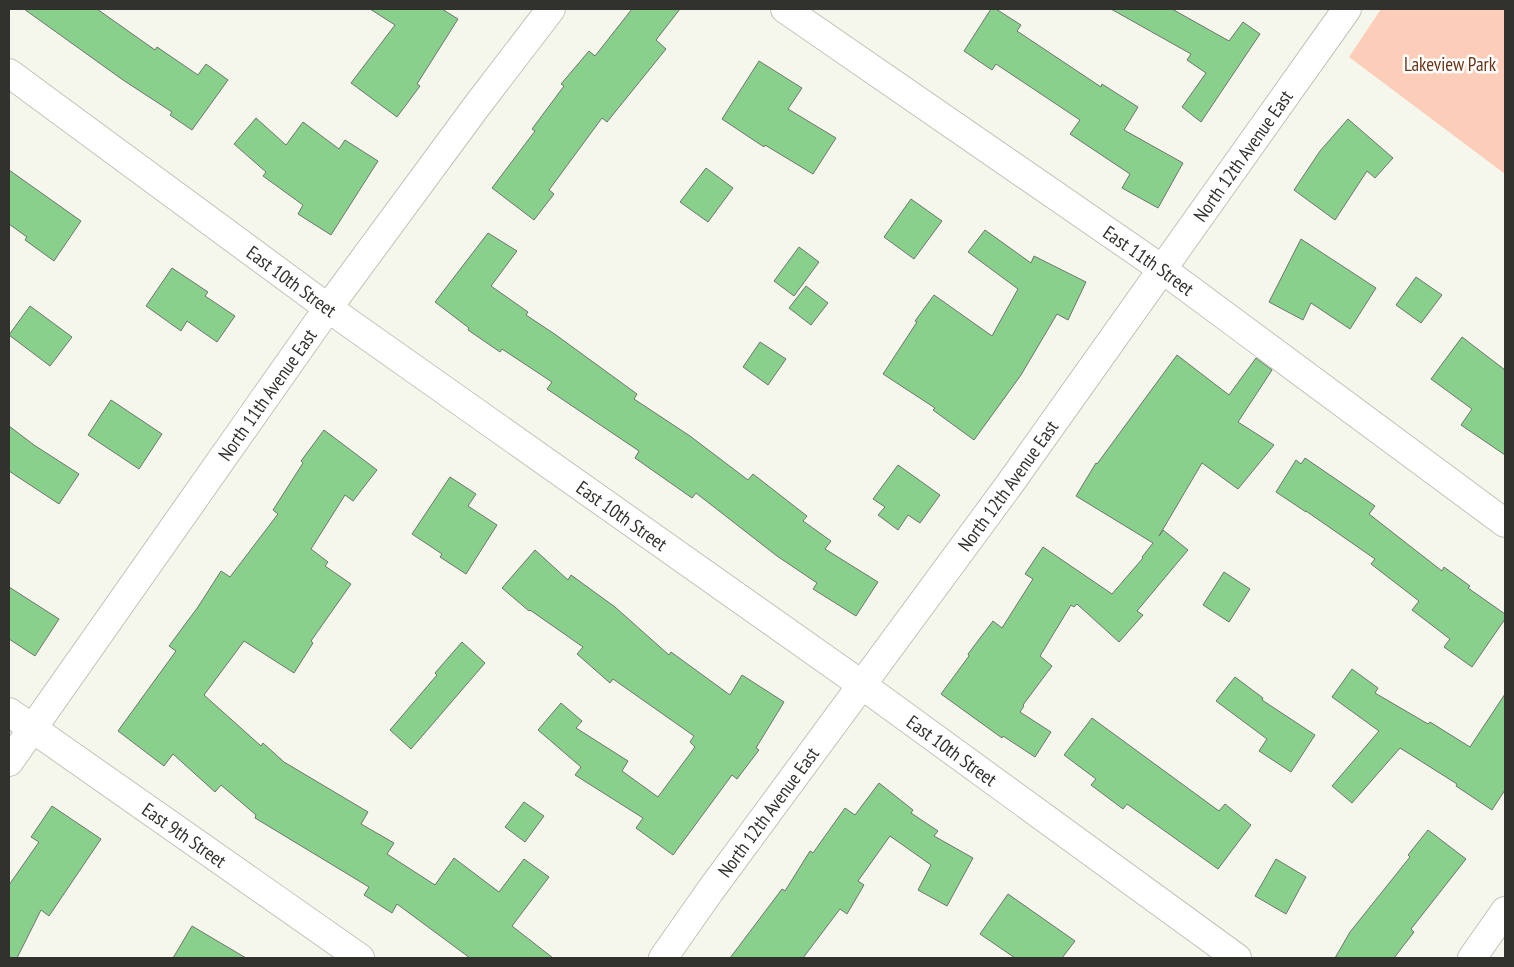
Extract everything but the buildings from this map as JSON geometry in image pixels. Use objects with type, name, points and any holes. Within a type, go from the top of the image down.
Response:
[{"type":"street","name":"North 11th Avenue East","points":[[9,762],[328,308],[476,106],[551,9]]},
{"type":"street","name":"East 11th Street","points":[[785,9],[1162,269],[1505,523]]},
{"type":"street","name":"North 12th Avenue East","points":[[663,958],[710,891],[1009,485],[1347,9]]},
{"type":"street","name":"East 10th Street","points":[[9,73],[328,308],[862,684],[1237,958]]},
{"type":"street","name":"East 9th Street","points":[[9,712],[360,958]]},
{"type":"street","points":[[1472,958],[1505,911]]},
{"type":"green space","name":"Lakeview Park","points":[[1381,9],[1505,9],[1505,174],[1349,57]]}]
